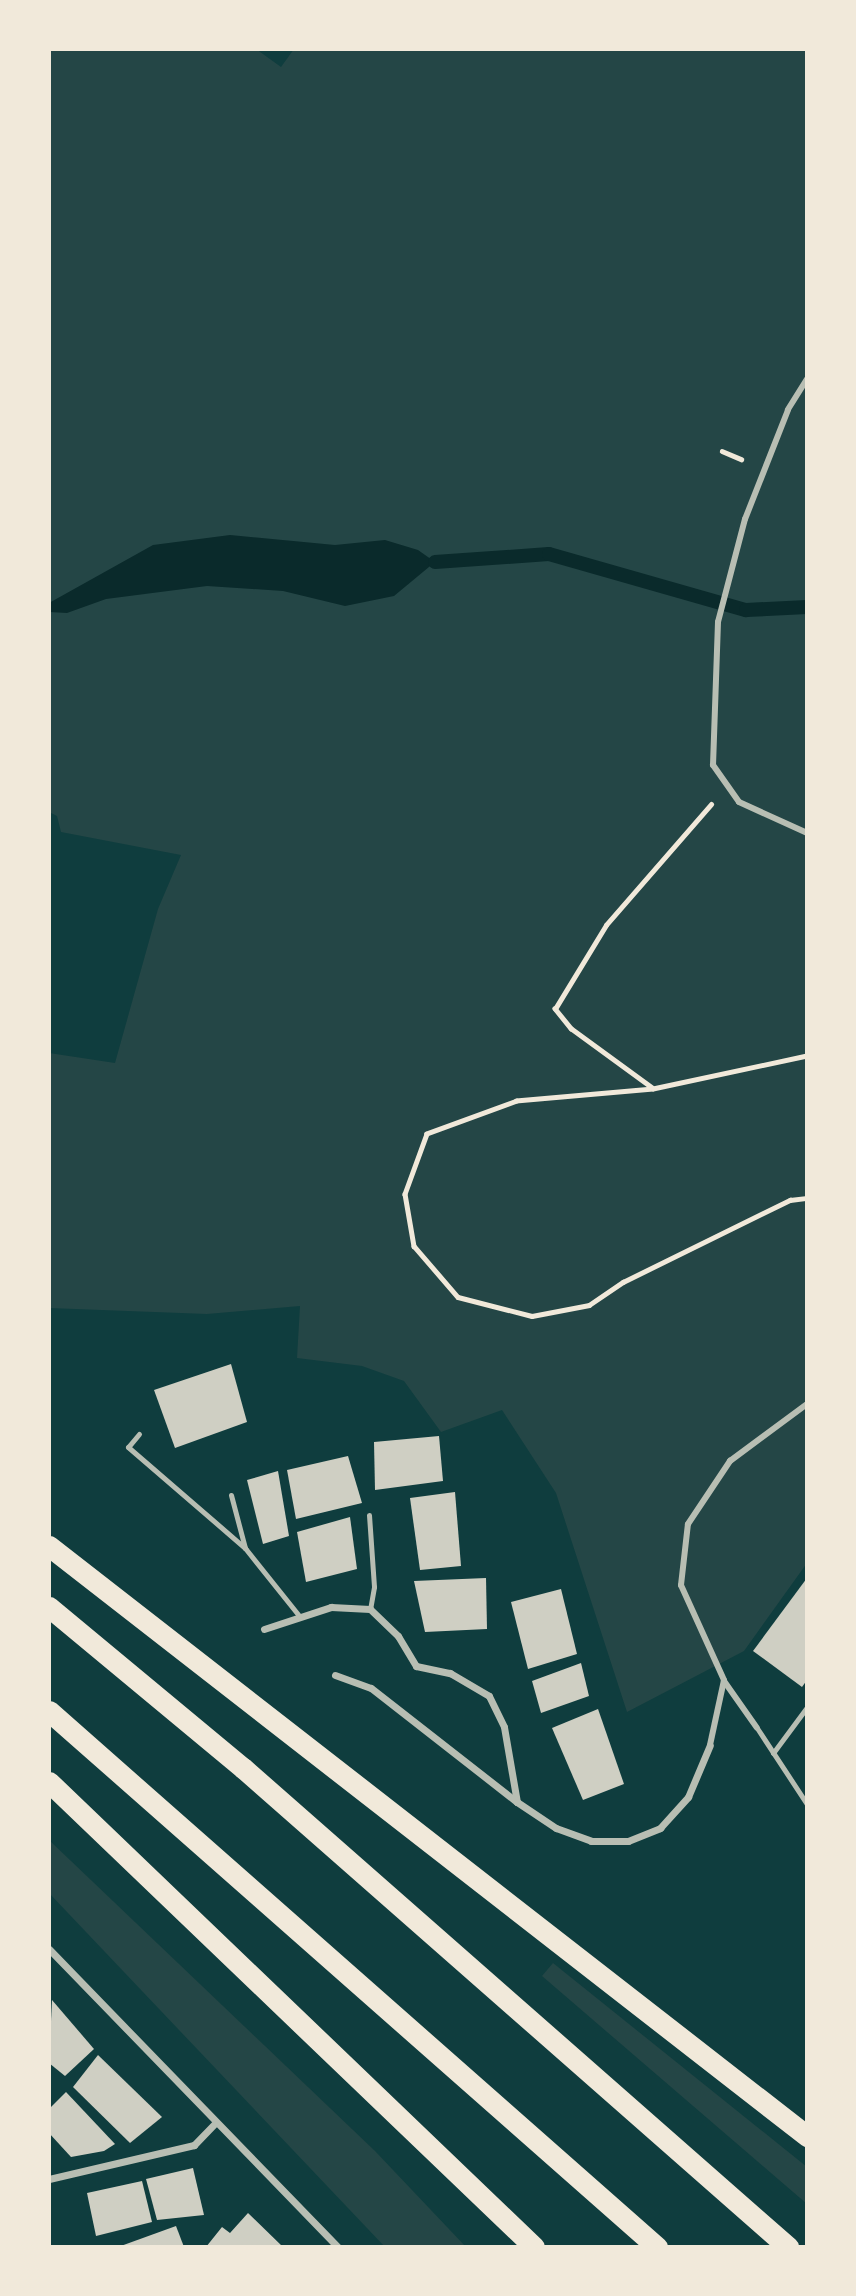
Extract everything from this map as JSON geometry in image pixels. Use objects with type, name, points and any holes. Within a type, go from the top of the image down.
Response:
[{"type":"highway","points":[[49,1546],[807,2136]]},
{"type":"highway","points":[[49,1607],[243,1768],[788,2247]]},
{"type":"highway","points":[[49,1711],[657,2247]]},
{"type":"highway","points":[[49,1782],[534,2247]]},
{"type":"street","points":[[807,379],[788,410],[745,519],[718,622],[713,765],[739,802],[807,833]]},
{"type":"street","points":[[757,1728],[724,1681],[681,1585],[688,1524],[730,1461],[807,1404]]},
{"type":"street","points":[[264,1629],[331,1607],[370,1609],[398,1636],[416,1666],[450,1673],[489,1696],[504,1727],[517,1802]]},
{"type":"street","points":[[335,1675],[371,1688],[517,1802],[556,1828],[591,1841],[628,1841],[660,1828],[688,1797],[710,1745],[724,1681]]},
{"type":"street","points":[[49,1949],[214,2124],[338,2247]]},
{"type":"street","points":[[49,2179],[194,2145],[214,2124]]},
{"type":"lane","points":[[139,1434],[128,1447],[246,1548],[300,1617]]},
{"type":"lane","points":[[231,1495],[246,1548]]},
{"type":"lane","points":[[369,1515],[374,1587],[370,1609]]},
{"type":"lane","points":[[773,1753],[807,1707]]},
{"type":"lane","points":[[757,1728],[807,1804]]},
{"type":"path","points":[[653,1088],[571,1029],[555,1009],[606,925],[709,807]]},
{"type":"path","points":[[807,1056],[653,1088],[517,1101],[427,1134],[405,1194],[414,1246],[458,1297],[532,1316],[589,1305],[635,1276],[790,1200],[807,1198]]},
{"type":"shaded area","points":[[49,49],[256,49],[281,67],[294,49],[807,49],[807,1563],[744,1651],[627,1712],[556,1493],[502,1410],[441,1432],[404,1381],[362,1366],[297,1358],[300,1306],[207,1314],[49,1308],[49,1053],[115,1063],[158,909],[181,855],[61,832],[57,816],[49,812]]},
{"type":"shaded area","points":[[230,535],[335,545],[385,540],[418,550],[435,562],[394,596],[345,606],[283,591],[207,586],[106,599],[67,613],[49,612],[49,603],[153,545]]},
{"type":"shaded area","points":[[49,1840],[375,2151],[466,2247],[385,2247],[49,1893]]},
{"type":"shaded area","points":[[553,1963],[807,2167],[807,2204],[542,1976]]},
{"type":"building","points":[[231,1364],[247,1422],[175,1448],[154,1390]]},
{"type":"building","points":[[439,1436],[443,1481],[375,1490],[374,1442]]},
{"type":"building","points":[[348,1456],[362,1503],[296,1519],[287,1470]]},
{"type":"building","points":[[278,1471],[289,1536],[263,1544],[247,1480]]},
{"type":"building","points":[[455,1492],[461,1566],[420,1570],[410,1498]]},
{"type":"building","points":[[350,1517],[357,1569],[306,1582],[297,1532]]},
{"type":"building","points":[[486,1578],[487,1629],[425,1632],[414,1581]]},
{"type":"building","points":[[807,1578],[807,1680],[802,1687],[753,1651]]},
{"type":"building","points":[[561,1589],[577,1654],[528,1669],[511,1602]]},
{"type":"building","points":[[581,1663],[589,1696],[541,1713],[532,1681]]},
{"type":"building","points":[[598,1709],[624,1784],[583,1800],[552,1728]]},
{"type":"building","points":[[52,2000],[94,2049],[65,2076],[49,2063]]},
{"type":"building","points":[[98,2055],[162,2117],[130,2143],[73,2087]]},
{"type":"building","points":[[66,2092],[115,2144],[104,2151],[71,2157],[49,2133],[49,2109]]},
{"type":"building","points":[[193,2168],[204,2215],[157,2220],[146,2179]]},
{"type":"building","points":[[142,2181],[152,2222],[96,2236],[87,2193]]},
{"type":"building","points":[[248,2213],[283,2247],[206,2247],[222,2227],[230,2233]]},
{"type":"building","points":[[176,2226],[184,2247],[118,2247]]},
{"type":"waterway","points":[[435,562],[549,554],[746,610],[807,607]]}]
